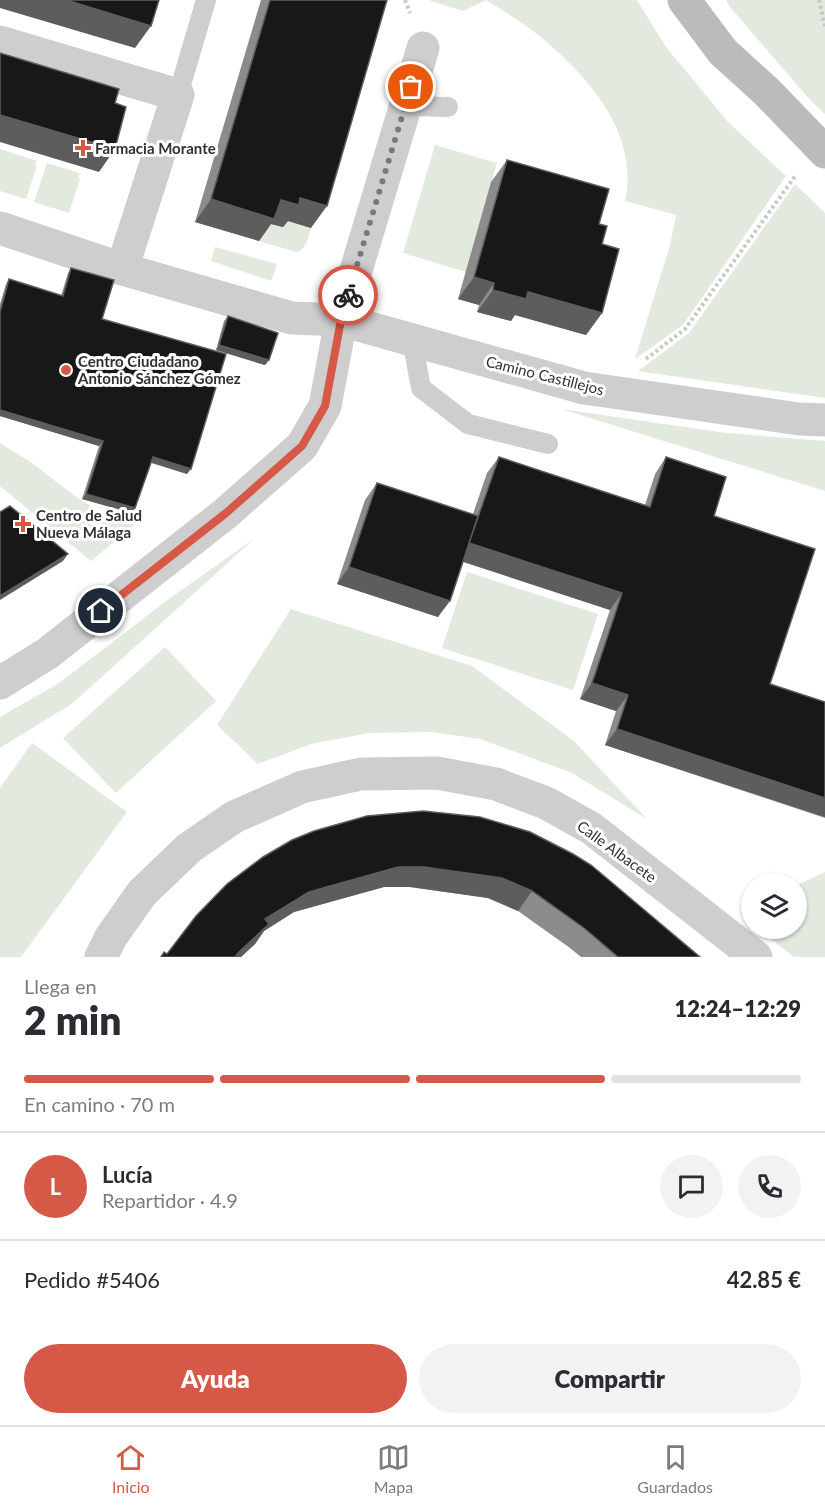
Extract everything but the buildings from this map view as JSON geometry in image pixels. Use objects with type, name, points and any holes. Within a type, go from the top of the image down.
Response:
[{"type":"street","points":[[684,0],[723,52],[766,91],[825,152]]},
{"type":"street","points":[[0,42],[178,95],[122,269]]},
{"type":"street","points":[[0,683],[48,653],[217,520],[302,446],[325,406],[341,320],[423,48]]},
{"type":"street","name":"Camino Castillejos","points":[[0,228],[122,269],[292,318],[341,320],[584,388],[799,419],[825,420]]},
{"type":"street","name":"Calle Albacete","points":[[101,957],[111,937],[142,893],[189,848],[234,817],[302,787],[351,776],[437,773],[496,784],[546,803],[591,828],[756,957]]},
{"type":"lane","points":[[178,95],[206,0]]},
{"type":"lane","points":[[406,106],[448,107]]},
{"type":"lane","points":[[412,340],[421,388],[468,423],[548,444]]},
{"type":"path","points":[[819,0],[825,27]]},
{"type":"path","points":[[638,364],[685,329],[797,173]]},
{"type":"shaded area","points":[[428,0],[486,0],[463,11]]},
{"type":"shaded area","points":[[486,0],[637,0],[666,47],[728,122],[786,176],[683,325],[635,359],[670,245],[676,215],[625,201],[628,176],[624,151],[617,128],[605,107],[574,67],[537,34]]},
{"type":"shaded area","points":[[726,0],[825,0],[825,114],[810,100]]},
{"type":"shaded area","points":[[435,145],[497,163],[466,272],[403,253]]},
{"type":"shaded area","points":[[0,149],[37,161],[26,199],[0,191]]},
{"type":"shaded area","points":[[47,163],[80,173],[69,213],[34,202]]},
{"type":"shaded area","points":[[795,184],[825,213],[825,398],[638,371],[689,333]]},
{"type":"shaded area","points":[[285,220],[311,228],[306,243],[300,251],[296,252],[259,241],[265,222]]},
{"type":"shaded area","points":[[215,247],[277,264],[271,281],[211,261]]},
{"type":"shaded area","points":[[561,409],[726,433],[825,441],[825,491]]},
{"type":"shaded area","points":[[0,443],[104,515],[144,517],[91,561],[0,486]]},
{"type":"shaded area","points":[[255,538],[73,703],[0,748],[0,717],[59,683],[173,596]]},
{"type":"shaded area","points":[[467,572],[598,614],[573,690],[442,648]]},
{"type":"shaded area","points":[[291,609],[472,666],[574,741],[647,819],[572,773],[480,739],[432,732],[369,733],[311,744],[258,764],[217,725]]},
{"type":"shaded area","points":[[165,647],[216,701],[116,793],[63,738]]},
{"type":"shaded area","points":[[32,743],[127,812],[21,957],[0,957],[0,788]]},
{"type":"shaded area","points":[[825,872],[825,957],[794,957],[771,939],[807,939],[807,880]]},
{"type":"way so far","points":[[348,295],[411,87]]},
{"type":"place","name":"Farmacia Morante","points":[[83,148]]},
{"type":"place","name":"Centro Ciudadano Antonio Sánchez Gómez","points":[[66,370]]},
{"type":"place","name":"Centro de Salud Nueva Málaga","points":[[23,524]]},
{"type":"route","points":[[101,611],[226,513],[302,446],[325,406],[348,295]]}]
